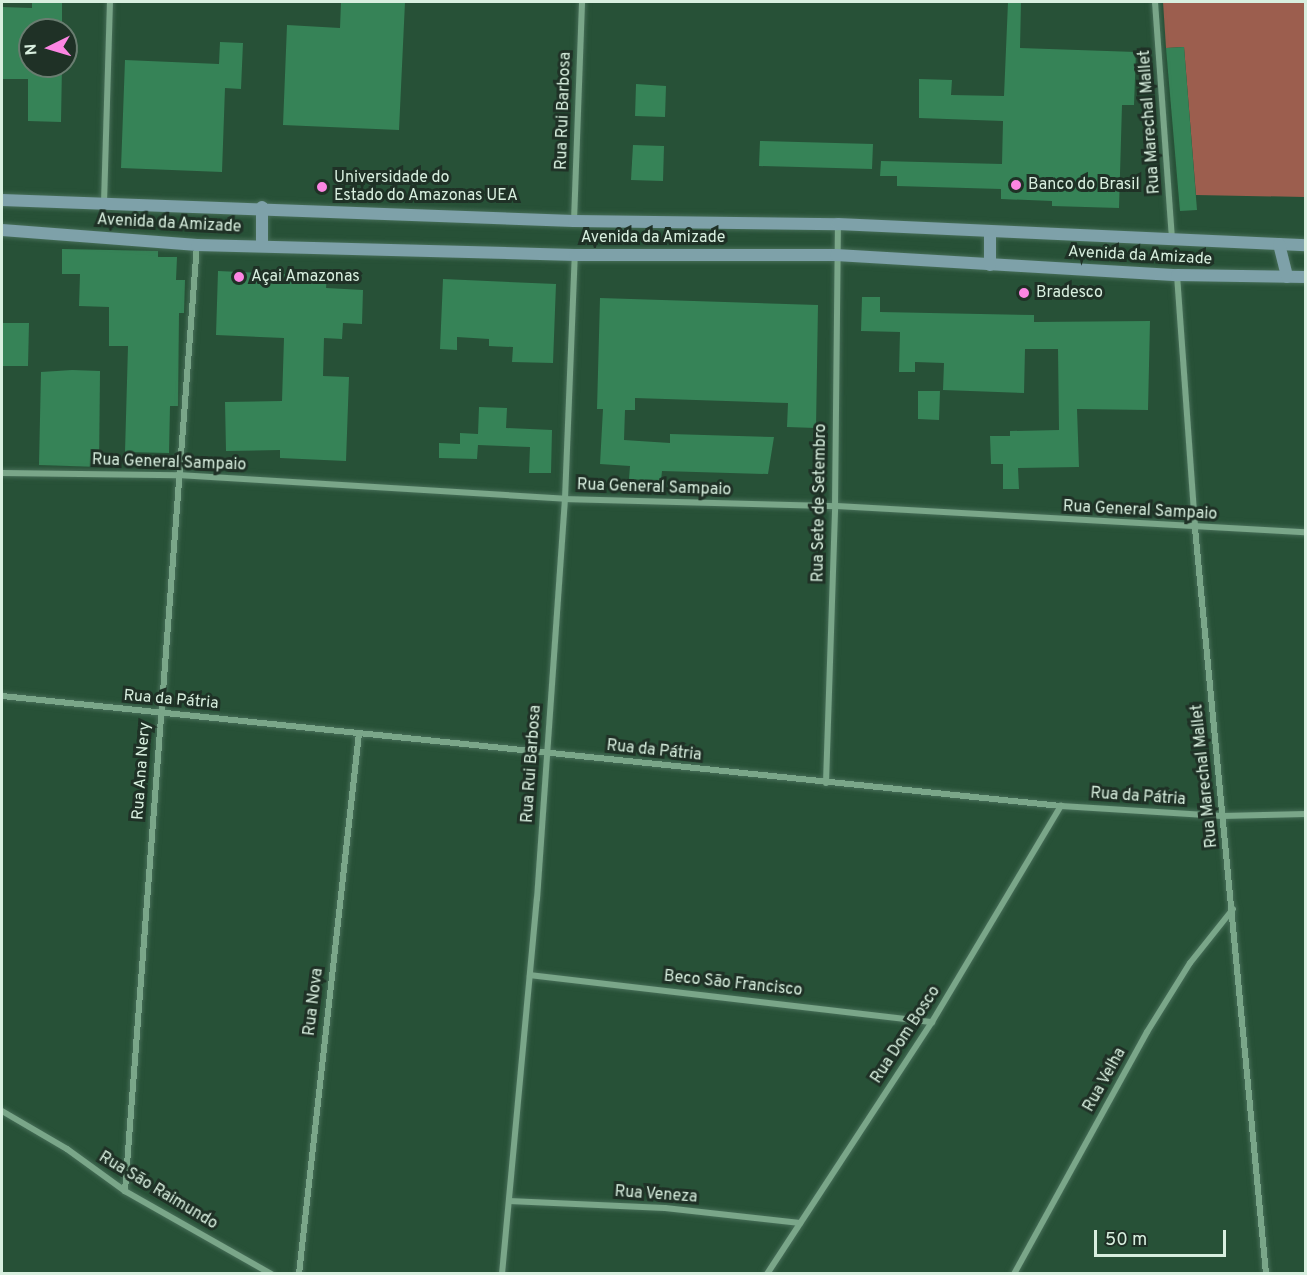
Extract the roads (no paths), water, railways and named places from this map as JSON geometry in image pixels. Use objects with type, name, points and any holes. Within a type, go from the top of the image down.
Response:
[{"type":"main road","name":"Avenida da Amizade","points":[[2,200],[262,207],[574,221],[838,224],[990,234],[1305,245]]},
{"type":"main road","points":[[262,207],[262,245]]},
{"type":"main road","name":"Avenida da Amizade","points":[[2,230],[197,245],[575,255],[836,255],[1177,275],[1305,277]]},
{"type":"main road","points":[[990,234],[990,265]]},
{"type":"main road","points":[[1279,244],[1287,277]]},
{"type":"street","points":[[104,204],[110,2]]},
{"type":"street","name":"Rua Rui Barbosa","points":[[574,221],[582,2]]},
{"type":"street","name":"Rua Marechal Mallet","points":[[1155,2],[1172,241]]},
{"type":"street","name":"Rua Sete de Setembro","points":[[826,783],[835,506],[838,224]]},
{"type":"street","name":"Rua Ana Nery","points":[[125,1191],[197,245]]},
{"type":"street","name":"Rua Rui Barbosa","points":[[502,1274],[530,975],[565,499],[575,255]]},
{"type":"street","name":"Rua Marechal Mallet","points":[[1177,275],[1195,528],[1266,1274]]},
{"type":"street","name":"Rua General Sampaio","points":[[2,473],[178,475],[565,499],[835,506],[1195,528],[1305,532]]},
{"type":"street","name":"Rua da Pátria","points":[[2,696],[1060,806],[1222,816],[1305,814]]},
{"type":"street","name":"Rua Nova","points":[[299,1274],[359,733]]},
{"type":"street","name":"Rua Dom Bosco","points":[[767,1274],[932,1022],[1060,806]]},
{"type":"street","name":"Rua Velha","points":[[1014,1274],[1147,1032],[1190,963],[1233,909]]},
{"type":"street","name":"Beco São Francisco","points":[[530,975],[932,1022]]},
{"type":"street","name":"Rua São Raimundo","points":[[2,1111],[67,1149],[125,1191],[271,1274]]},
{"type":"street","name":"Rua Veneza","points":[[509,1201],[665,1208],[800,1223]]},
{"type":"place","name":"Banco do Brasil","points":[[1016,185]]},
{"type":"place","name":"Universidade do Estado do Amazonas UEA","points":[[322,187]]},
{"type":"place","name":"Açai Amazonas","points":[[239,277]]},
{"type":"place","name":"Bradesco","points":[[1024,293]]}]
